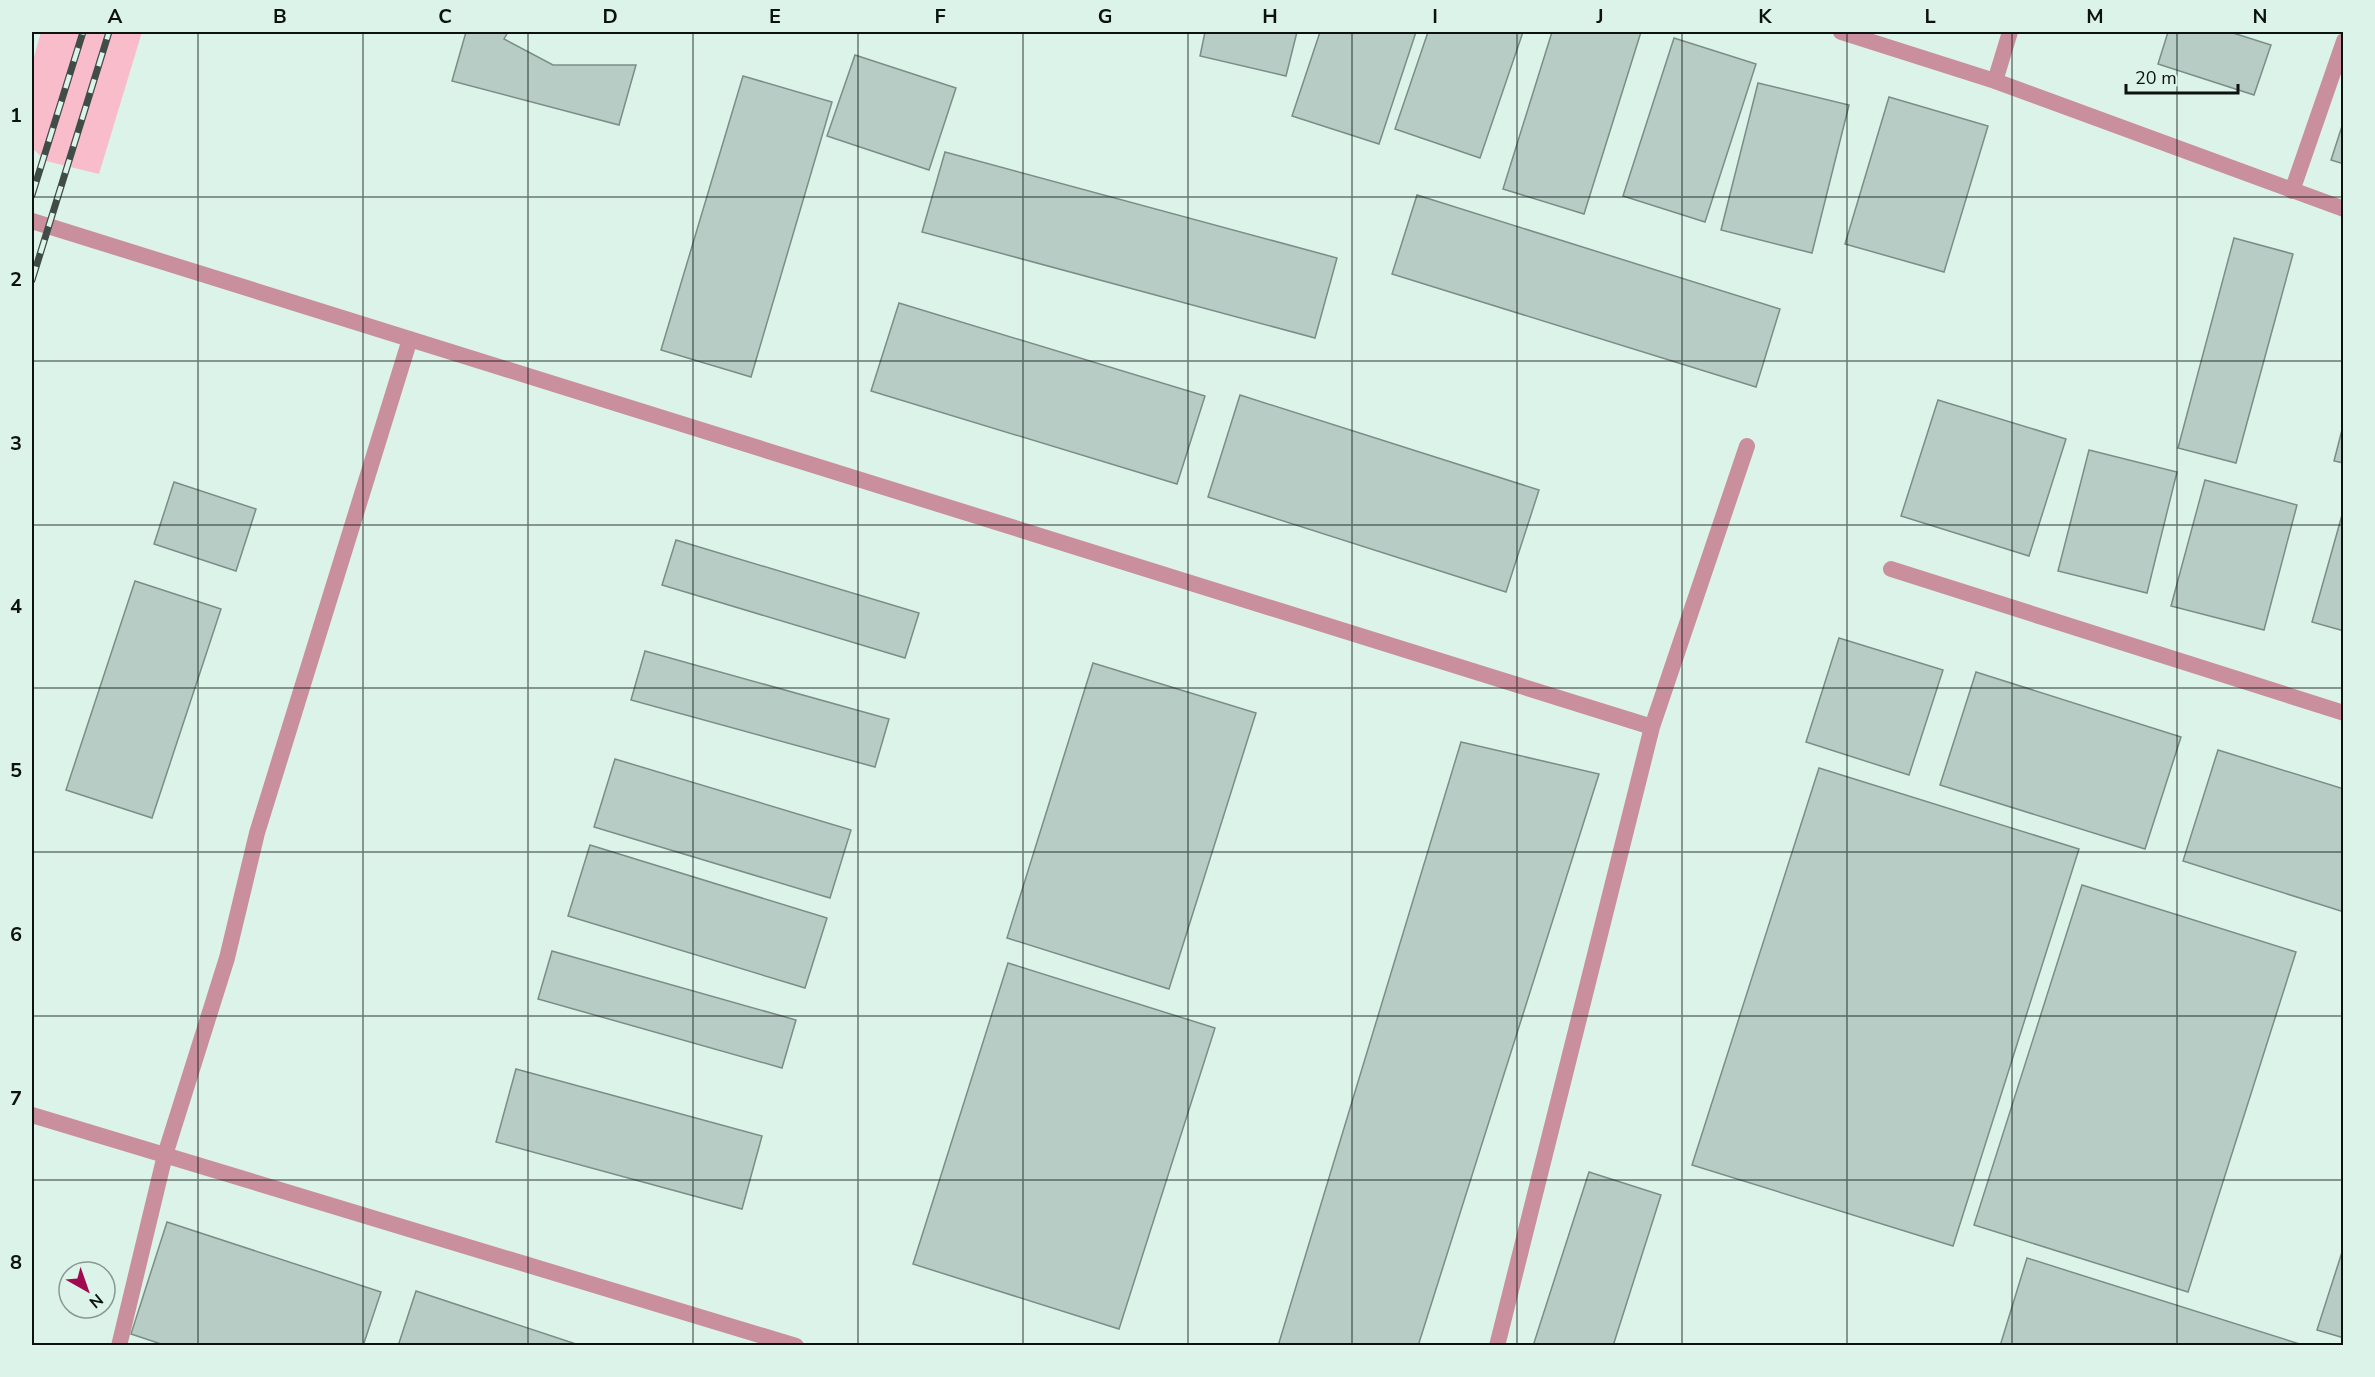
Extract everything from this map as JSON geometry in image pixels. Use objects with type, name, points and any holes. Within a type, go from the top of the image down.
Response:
[{"type":"lane","points":[[1841,32],[1995,81],[2343,209]]},
{"type":"lane","points":[[1995,81],[2010,32]]},
{"type":"lane","points":[[2292,191],[2343,41]]},
{"type":"lane","points":[[32,221],[1652,727]]},
{"type":"lane","points":[[119,1346],[165,1155],[227,958],[261,822],[410,339]]},
{"type":"lane","points":[[1497,1346],[1652,727],[1747,446]]},
{"type":"lane","points":[[1891,569],[2343,713]]},
{"type":"lane","points":[[32,1115],[796,1346]]},
{"type":"shaded area","points":[[41,32],[142,32],[99,174],[46,161],[32,148],[32,64]]},
{"type":"building","points":[[466,32],[508,32],[504,39],[553,65],[636,65],[619,125],[452,81]]},
{"type":"building","points":[[1205,32],[1297,32],[1286,76],[1200,56]]},
{"type":"building","points":[[1320,32],[1416,32],[1379,144],[1292,116]]},
{"type":"building","points":[[1428,32],[1523,32],[1480,158],[1395,129]]},
{"type":"building","points":[[1552,32],[1641,32],[1584,214],[1503,189]]},
{"type":"building","points":[[2168,32],[2230,32],[2271,45],[2254,95],[2158,64]]},
{"type":"building","points":[[1674,38],[1756,64],[1705,222],[1623,196]]},
{"type":"building","points":[[855,55],[956,88],[929,170],[827,136]]},
{"type":"building","points":[[743,76],[832,102],[751,377],[661,350]]},
{"type":"building","points":[[1758,83],[1849,105],[1812,253],[1721,230]]},
{"type":"building","points":[[1889,97],[1988,126],[1944,272],[1845,244]]},
{"type":"building","points":[[2344,120],[2344,164],[2331,160]]},
{"type":"building","points":[[945,152],[1337,258],[1315,338],[922,232]]},
{"type":"building","points":[[1417,195],[1780,309],[1756,387],[1392,274]]},
{"type":"building","points":[[2234,238],[2293,254],[2236,463],[2178,448]]},
{"type":"building","points":[[899,303],[1205,396],[1177,484],[871,391]]},
{"type":"building","points":[[1240,395],[1539,490],[1506,592],[1208,497]]},
{"type":"building","points":[[1938,400],[2066,439],[2029,556],[1901,516]]},
{"type":"building","points":[[2344,422],[2344,463],[2334,461]]},
{"type":"building","points":[[2089,450],[2177,472],[2147,593],[2058,571]]},
{"type":"building","points":[[2205,480],[2297,505],[2264,630],[2171,606]]},
{"type":"building","points":[[174,482],[256,509],[236,571],[154,544]]},
{"type":"building","points":[[2342,515],[2344,515],[2344,631],[2312,622]]},
{"type":"building","points":[[676,540],[919,613],[905,658],[662,585]]},
{"type":"building","points":[[135,581],[221,609],[152,818],[66,790]]},
{"type":"building","points":[[1839,638],[1943,670],[1909,775],[1806,742]]},
{"type":"building","points":[[645,651],[889,719],[875,767],[631,700]]},
{"type":"building","points":[[1093,663],[1256,713],[1169,989],[1007,938]]},
{"type":"building","points":[[1976,672],[2181,737],[2145,849],[1940,785]]},
{"type":"building","points":[[1461,742],[1599,774],[1418,1346],[1278,1346]]},
{"type":"building","points":[[2218,750],[2344,789],[2344,912],[2183,861]]},
{"type":"building","points":[[615,759],[851,830],[830,898],[594,827]]},
{"type":"building","points":[[1819,768],[2079,849],[1953,1246],[1692,1165]]},
{"type":"building","points":[[590,845],[827,918],[805,988],[568,916]]},
{"type":"building","points":[[2082,885],[2296,952],[2188,1292],[1974,1225]]},
{"type":"building","points":[[552,951],[796,1020],[782,1068],[538,999]]},
{"type":"building","points":[[1008,963],[1215,1028],[1119,1329],[913,1264]]},
{"type":"building","points":[[516,1069],[762,1136],[742,1209],[496,1142]]},
{"type":"building","points":[[1589,1172],[1661,1195],[1613,1346],[1533,1346]]},
{"type":"building","points":[[167,1222],[381,1292],[363,1346],[167,1346],[131,1334]]},
{"type":"building","points":[[2344,1246],[2344,1338],[2317,1330]]},
{"type":"building","points":[[2027,1258],[2306,1346],[2000,1346]]},
{"type":"building","points":[[416,1291],[582,1346],[398,1346]]},
{"type":"railway","points":[[32,195],[83,32]]},
{"type":"railway","points":[[32,280],[109,32]]}]
